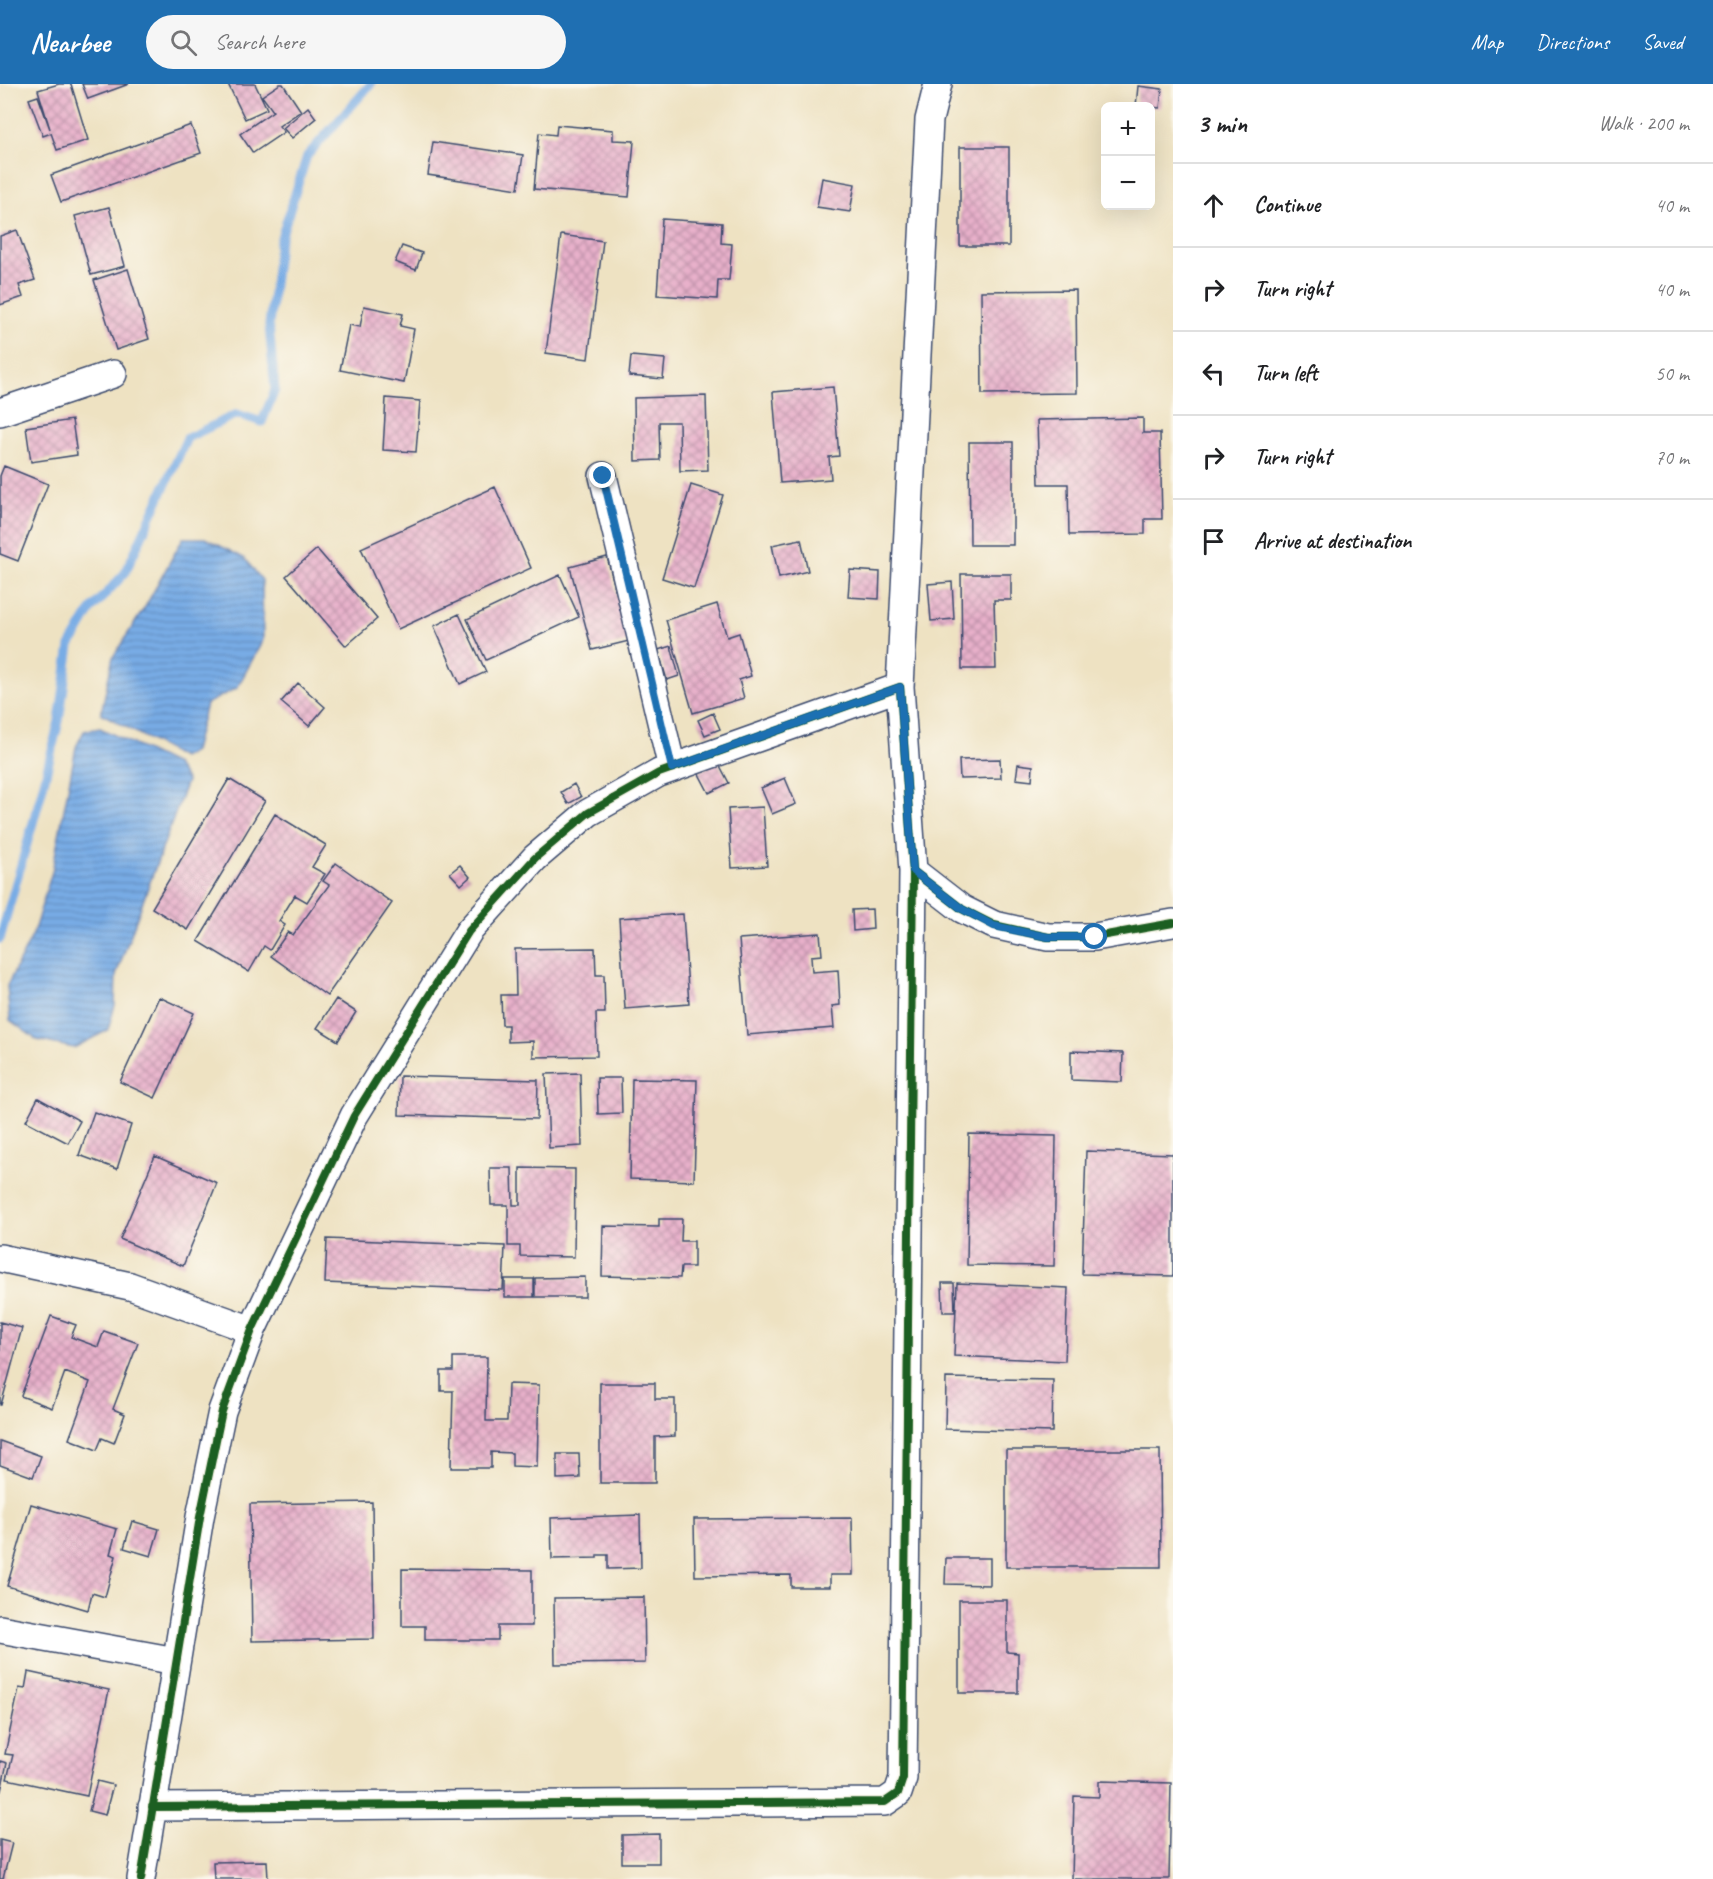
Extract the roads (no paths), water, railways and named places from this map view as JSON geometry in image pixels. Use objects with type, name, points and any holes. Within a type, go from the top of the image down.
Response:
[{"type":"street","points":[[152,1807],[885,1802],[898,1793],[903,1778],[913,871],[900,687],[929,120],[938,84]]},
{"type":"street","points":[[0,412],[113,374]]},
{"type":"street","points":[[603,476],[672,768]]},
{"type":"street","points":[[141,1879],[200,1517],[222,1411],[252,1330],[354,1116],[469,931],[535,858],[588,813],[659,773],[900,687]]},
{"type":"street","points":[[913,871],[962,909],[994,926],[1048,937],[1095,937],[1173,922]]},
{"type":"street","points":[[0,1258],[130,1286],[252,1330]]},
{"type":"street","points":[[0,1629],[176,1662]]},
{"type":"water","points":[[183,538],[205,538],[244,558],[262,580],[263,640],[237,688],[206,704],[194,751],[182,758],[101,713],[113,657],[145,607]]},
{"type":"water","points":[[100,728],[176,765],[187,781],[116,975],[115,1005],[108,1030],[74,1048],[37,1040],[10,1020],[7,986],[33,934],[52,872],[76,747],[84,731]]},
{"type":"waterway","points":[[0,939],[59,721],[70,646],[91,610],[125,573],[187,438],[237,414],[262,422],[275,390],[269,325],[279,244],[307,156],[371,84]]}]
